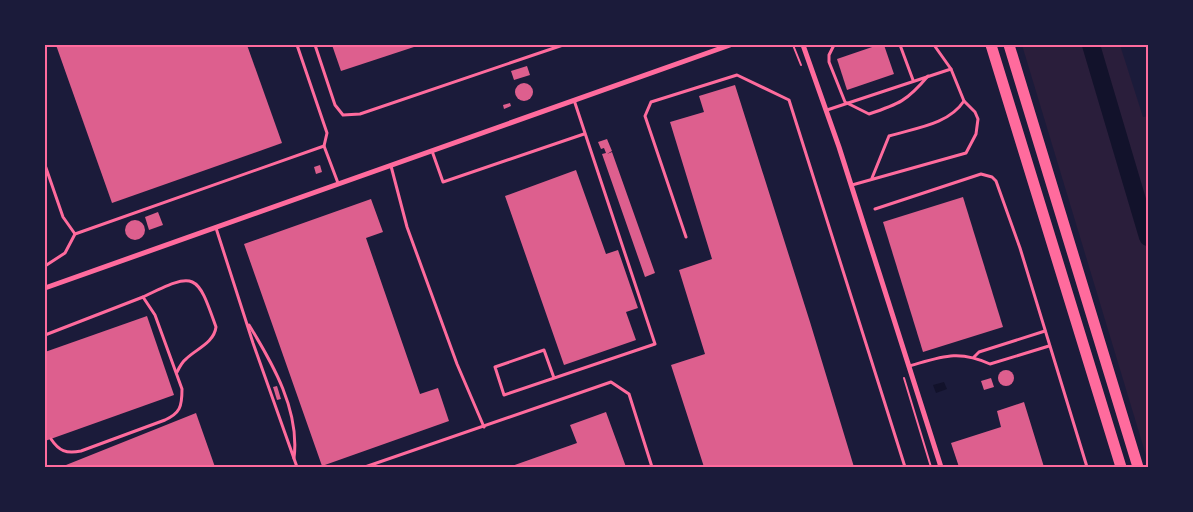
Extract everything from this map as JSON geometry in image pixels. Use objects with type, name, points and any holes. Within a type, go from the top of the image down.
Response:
[{"type":"highway","points":[[982,45],[1012,111]]},
{"type":"highway","points":[[991,45],[1121,467]]},
{"type":"highway","points":[[1009,45],[1138,467]]},
{"type":"street","points":[[45,288],[730,45]]},
{"type":"street","points":[[803,45],[827,110],[941,467]]},
{"type":"lane","points":[[298,45],[327,133],[324,146],[338,184]]},
{"type":"lane","points":[[315,45],[335,105],[343,115],[368,111],[563,45]]},
{"type":"lane","points":[[834,45],[828,55],[829,62],[845,102],[869,114],[900,103],[914,93],[928,76]]},
{"type":"lane","points":[[900,45],[913,80]]},
{"type":"lane","points":[[851,186],[872,178],[884,178],[966,153],[976,134],[978,119],[975,112],[964,101],[951,69],[934,45]]},
{"type":"lane","points":[[827,110],[845,102],[951,69]]},
{"type":"lane","points":[[686,237],[645,116],[651,102],[737,75],[789,100],[905,467]]},
{"type":"lane","points":[[554,378],[544,350],[495,367],[504,395],[655,344],[574,100]]},
{"type":"lane","points":[[872,178],[889,136],[946,118],[956,112],[964,101]]},
{"type":"lane","points":[[432,150],[443,182],[584,134]]},
{"type":"lane","points":[[45,266],[65,253],[74,234],[100,223],[324,146]]},
{"type":"lane","points":[[45,165],[62,217],[74,234]]},
{"type":"lane","points":[[391,165],[411,236],[457,364],[484,427]]},
{"type":"lane","points":[[875,209],[981,174],[992,177],[996,181],[1012,224],[1087,467]]},
{"type":"lane","points":[[216,228],[297,467]]},
{"type":"lane","points":[[45,334],[143,297],[173,283],[187,280],[198,285],[203,291],[216,333],[209,342],[185,360],[176,373]]},
{"type":"lane","points":[[51,439],[57,448],[69,453],[80,451],[176,414],[182,401],[182,389],[155,315],[143,297]]},
{"type":"lane","points":[[246,320],[273,364],[293,422],[296,443],[294,459]]},
{"type":"lane","points":[[974,356],[979,352],[1045,331]]},
{"type":"lane","points":[[909,366],[948,355],[974,356],[990,364],[1050,346]]},
{"type":"lane","points":[[364,467],[611,382],[629,394],[652,467]]},
{"type":"shaded area","points":[[1022,45],[1120,45],[1143,117],[1148,116],[1148,462]]},
{"type":"shaded area","points":[[944,382],[947,389],[936,393],[933,385]]},
{"type":"building","points":[[56,45],[247,45],[282,143],[112,203]]},
{"type":"building","points":[[332,45],[420,45],[341,71]]},
{"type":"building","points":[[878,45],[884,45],[894,74],[847,90],[837,59]]},
{"type":"building","points":[[527,66],[530,75],[514,80],[511,71]]},
{"type":"building","points":[[520,83],[528,83],[533,88],[531,99],[520,101],[515,96],[515,88]]},
{"type":"building","points":[[735,85],[854,467],[704,467],[671,365],[705,354],[679,270],[712,259],[670,122],[704,112],[699,96]]},
{"type":"building","points":[[510,103],[511,106],[504,109],[503,105]]},
{"type":"building","points":[[607,139],[612,151],[607,154],[612,152],[655,273],[645,277],[602,154],[606,153],[604,148],[601,149],[598,142]]},
{"type":"building","points":[[320,165],[322,172],[316,174],[314,167]]},
{"type":"building","points":[[576,170],[606,254],[618,250],[638,308],[626,312],[636,340],[564,365],[505,196]]},
{"type":"building","points":[[963,197],[1003,327],[923,352],[883,222]]},
{"type":"building","points":[[371,199],[383,232],[366,238],[420,394],[438,388],[449,421],[322,466],[244,244]]},
{"type":"building","points":[[158,212],[163,225],[149,230],[145,217]]},
{"type":"building","points":[[135,220],[142,223],[145,230],[142,237],[135,240],[128,237],[125,230],[128,223]]},
{"type":"building","points":[[147,316],[174,395],[45,441],[45,352]]},
{"type":"building","points":[[1006,370],[1012,372],[1014,378],[1012,384],[1006,386],[1000,384],[998,378],[1000,372]]},
{"type":"building","points":[[991,378],[994,387],[984,390],[981,381]]},
{"type":"building","points":[[277,386],[281,399],[277,400],[273,387]]},
{"type":"building","points":[[1024,402],[1044,467],[959,467],[951,443],[1001,427],[997,411]]},
{"type":"building","points":[[606,412],[626,467],[509,467],[577,443],[570,425]]},
{"type":"building","points":[[196,413],[215,467],[61,467]]},
{"type":"waterway","points":[[1091,45],[1148,237]]}]
